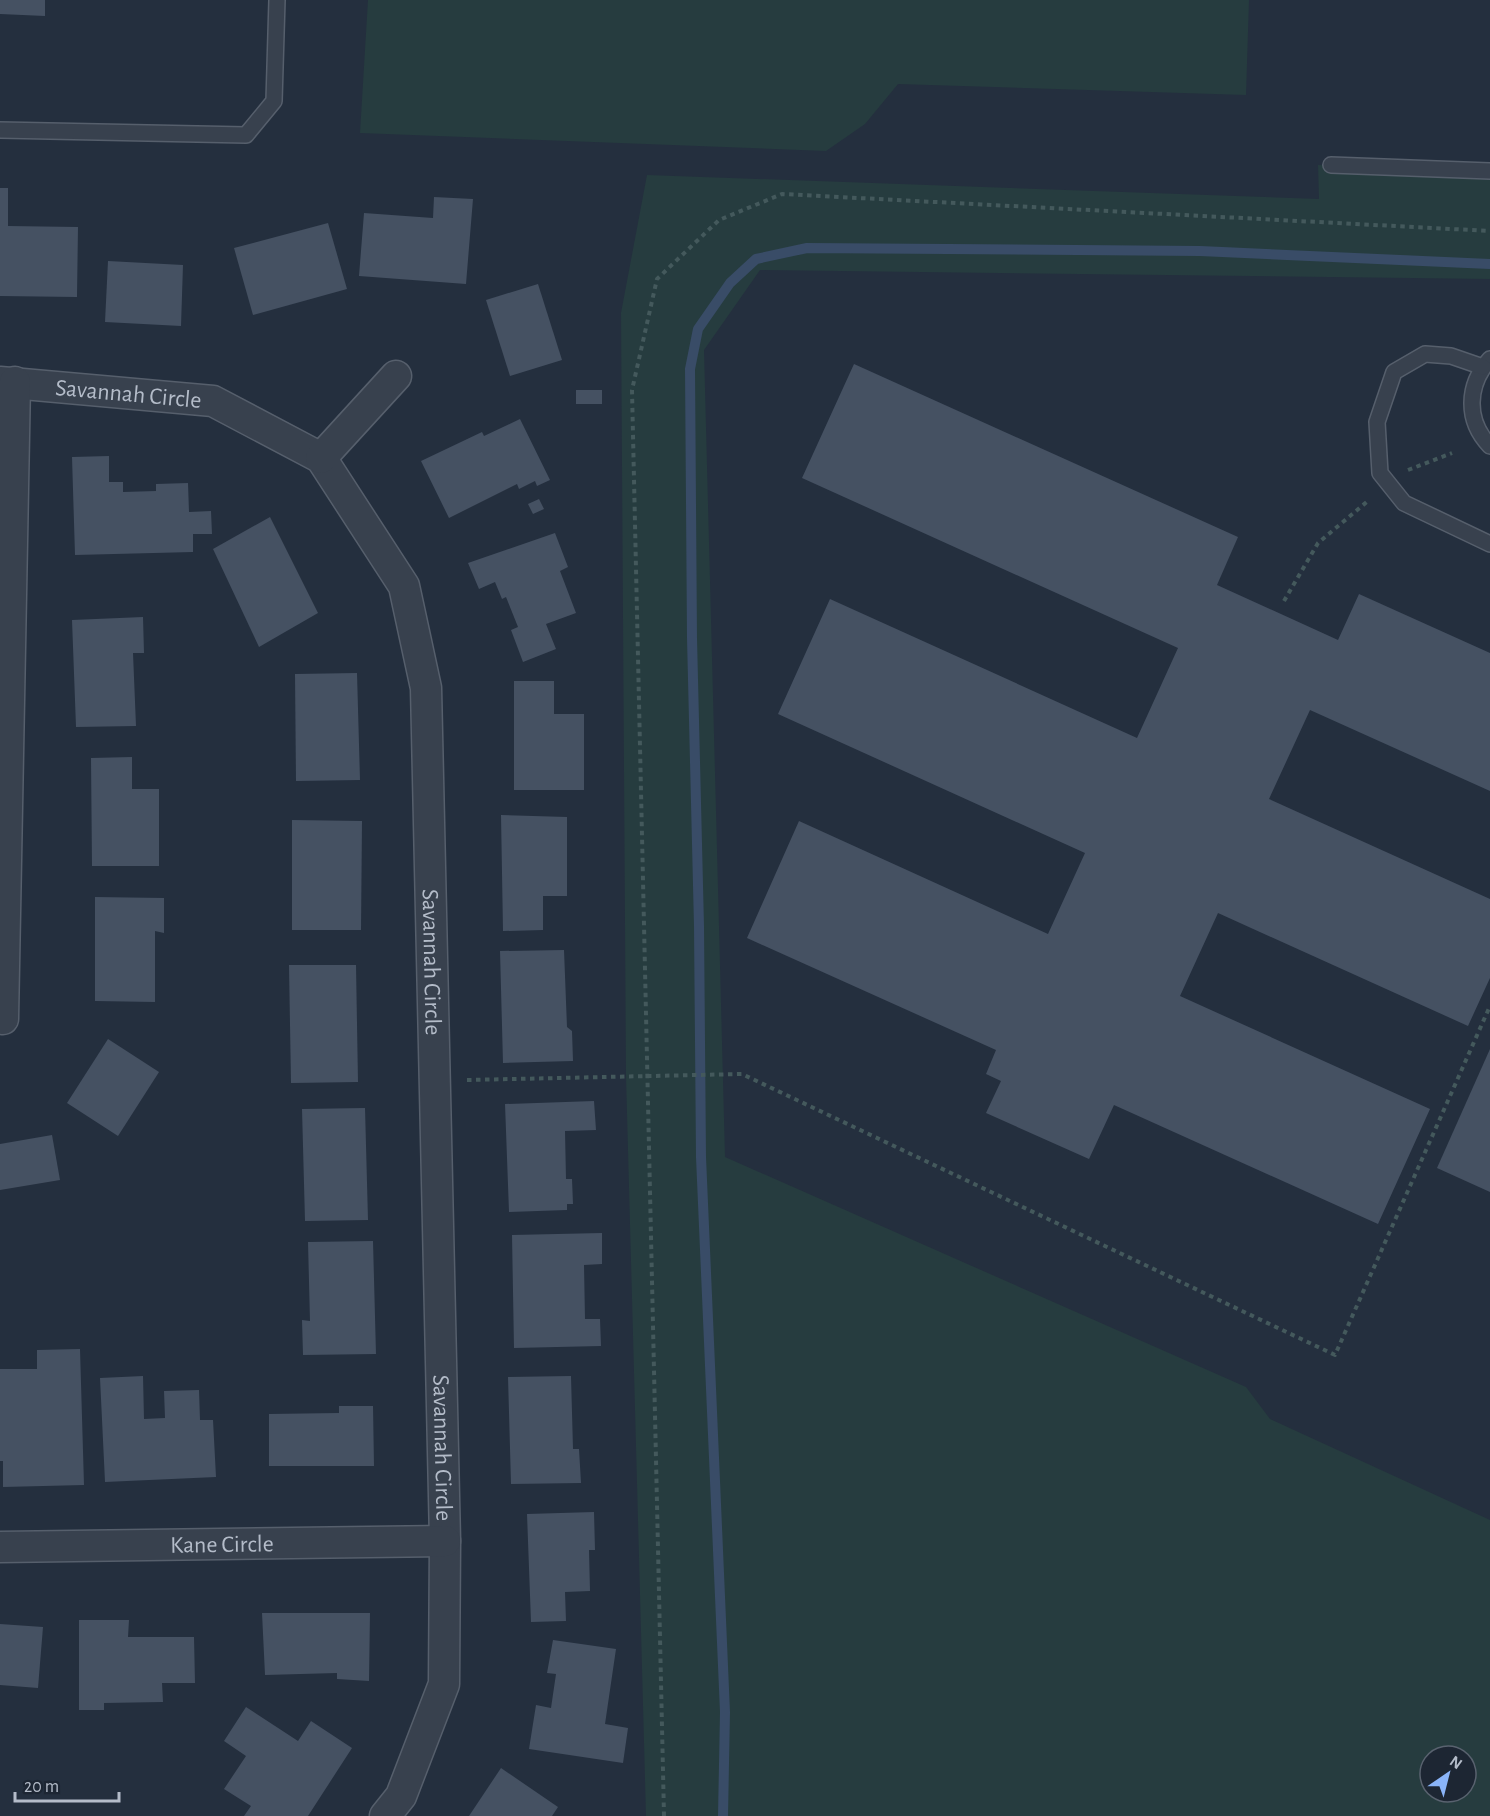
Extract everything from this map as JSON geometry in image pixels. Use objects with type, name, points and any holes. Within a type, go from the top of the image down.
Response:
[{"type":"street","points":[[321,458],[396,376]]},
{"type":"street","points":[[3,1019],[7,382]]},
{"type":"street","name":"Savannah Circle","points":[[7,382],[213,401],[321,458],[404,586],[426,688],[445,1540],[444,1684],[401,1796],[385,1816]]},
{"type":"street","name":"Kane Circle","points":[[0,1547],[445,1540]]},
{"type":"lane","points":[[0,130],[246,135],[274,101],[277,0]]},
{"type":"lane","points":[[1331,165],[1490,171]]},
{"type":"lane","points":[[1490,446],[1482,438],[1470,410],[1475,383],[1486,363],[1451,356],[1425,354],[1394,372],[1377,422],[1380,473],[1404,503],[1490,544]]},
{"type":"path","points":[[664,1816],[632,390],[657,279],[719,220],[782,194],[1490,231]]},
{"type":"path","points":[[1405,471],[1452,453]]},
{"type":"path","points":[[1284,601],[1318,543],[1356,510]]},
{"type":"path","points":[[436,1081],[742,1074],[1335,1355],[1490,1006]]},
{"type":"green space","points":[[368,0],[1249,0],[1246,95],[898,84],[865,124],[826,151],[360,133]]},
{"type":"green space","points":[[1318,165],[1490,171],[1490,279],[760,270],[704,350],[725,1157],[1246,1387],[1270,1419],[1490,1520],[1490,1816],[646,1816],[626,1076],[621,313],[647,175],[1319,199]]},
{"type":"building","points":[[0,0],[45,0],[45,16],[0,14]]},
{"type":"building","points":[[0,188],[8,188],[8,226],[78,227],[77,297],[0,296]]},
{"type":"building","points":[[434,197],[473,199],[466,284],[359,276],[364,213],[433,218]]},
{"type":"building","points":[[328,223],[347,289],[253,315],[234,248]]},
{"type":"building","points":[[108,261],[183,265],[181,326],[105,322]]},
{"type":"building","points":[[538,284],[562,360],[510,376],[486,300]]},
{"type":"building","points":[[854,364],[1238,537],[1217,585],[1338,640],[1359,594],[1490,653],[1490,791],[1310,710],[1269,799],[1490,899],[1490,978],[1468,1026],[1218,913],[1180,996],[1430,1109],[1378,1224],[1114,1105],[1089,1159],[986,1113],[1001,1081],[986,1074],[996,1050],[747,938],[799,821],[1048,934],[1085,853],[778,714],[830,599],[1137,738],[1178,648],[802,478]]},
{"type":"building","points":[[576,390],[602,390],[602,404],[576,404]]},
{"type":"building","points":[[520,419],[550,480],[537,486],[535,481],[519,489],[517,484],[449,518],[421,461],[482,432],[484,436]]},
{"type":"building","points":[[109,456],[109,482],[123,482],[123,492],[156,491],[156,484],[188,483],[189,512],[211,511],[212,534],[193,534],[193,552],[75,555],[72,457]]},
{"type":"building","points":[[539,499],[544,509],[533,514],[528,504]]},
{"type":"building","points":[[270,517],[318,613],[259,647],[213,549]]},
{"type":"building","points":[[555,533],[568,567],[560,571],[576,613],[546,624],[556,649],[523,662],[511,630],[518,627],[506,597],[502,599],[495,582],[479,589],[468,563]]},
{"type":"building","points":[[143,617],[144,653],[133,653],[136,726],[76,727],[72,620]]},
{"type":"building","points":[[357,673],[360,780],[296,781],[295,674]]},
{"type":"building","points":[[514,681],[554,681],[554,714],[584,714],[584,790],[514,790]]},
{"type":"building","points":[[132,757],[132,789],[159,789],[159,866],[92,866],[91,758]]},
{"type":"building","points":[[501,815],[567,817],[567,896],[543,896],[543,930],[503,931]]},
{"type":"building","points":[[292,820],[362,821],[361,930],[292,930]]},
{"type":"building","points":[[95,897],[164,898],[164,933],[155,931],[155,1002],[95,1001]]},
{"type":"building","points":[[564,950],[567,1027],[572,1031],[573,1061],[503,1063],[500,951]]},
{"type":"building","points":[[289,965],[356,965],[358,1082],[291,1083]]},
{"type":"building","points":[[108,1039],[159,1072],[118,1136],[67,1103]]},
{"type":"building","points":[[1490,1049],[1490,1192],[1437,1168]]},
{"type":"building","points":[[594,1101],[596,1130],[565,1131],[566,1179],[572,1179],[573,1204],[567,1204],[567,1210],[509,1212],[505,1104]]},
{"type":"building","points":[[365,1108],[368,1220],[305,1221],[302,1109]]},
{"type":"building","points":[[52,1135],[60,1180],[0,1190],[0,1144]]},
{"type":"building","points":[[602,1233],[602,1264],[584,1265],[585,1319],[600,1319],[601,1346],[514,1348],[512,1235]]},
{"type":"building","points":[[373,1241],[376,1354],[303,1355],[302,1320],[310,1321],[308,1242]]},
{"type":"building","points":[[80,1349],[84,1485],[3,1487],[3,1461],[0,1461],[0,1369],[37,1369],[37,1350]]},
{"type":"building","points":[[143,1376],[144,1419],[165,1418],[164,1391],[199,1390],[200,1420],[213,1420],[216,1477],[105,1482],[100,1378]]},
{"type":"building","points":[[571,1376],[573,1449],[579,1449],[581,1483],[511,1484],[508,1377]]},
{"type":"building","points":[[339,1406],[373,1406],[374,1466],[269,1466],[269,1414],[339,1413]]},
{"type":"building","points":[[594,1512],[595,1550],[589,1550],[590,1591],[565,1592],[566,1621],[531,1622],[527,1514]]},
{"type":"building","points":[[262,1613],[370,1613],[369,1681],[337,1679],[337,1673],[265,1675]]},
{"type":"building","points":[[79,1620],[129,1620],[128,1637],[194,1637],[195,1683],[162,1683],[163,1702],[104,1703],[104,1710],[79,1710]]},
{"type":"building","points":[[0,1624],[43,1627],[38,1688],[0,1685]]},
{"type":"building","points":[[553,1640],[616,1649],[605,1724],[628,1728],[623,1763],[529,1749],[536,1705],[551,1708],[556,1674],[547,1673]]},
{"type":"building","points":[[246,1707],[298,1741],[311,1721],[352,1748],[308,1816],[244,1816],[251,1806],[224,1789],[246,1756],[224,1741]]},
{"type":"building","points":[[501,1768],[558,1807],[552,1816],[469,1816]]},
{"type":"waterway","points":[[723,1816],[725,1712],[701,1157],[699,926],[692,638],[690,369],[698,329],[730,283],[756,259],[807,248],[1200,251],[1490,264]]}]
